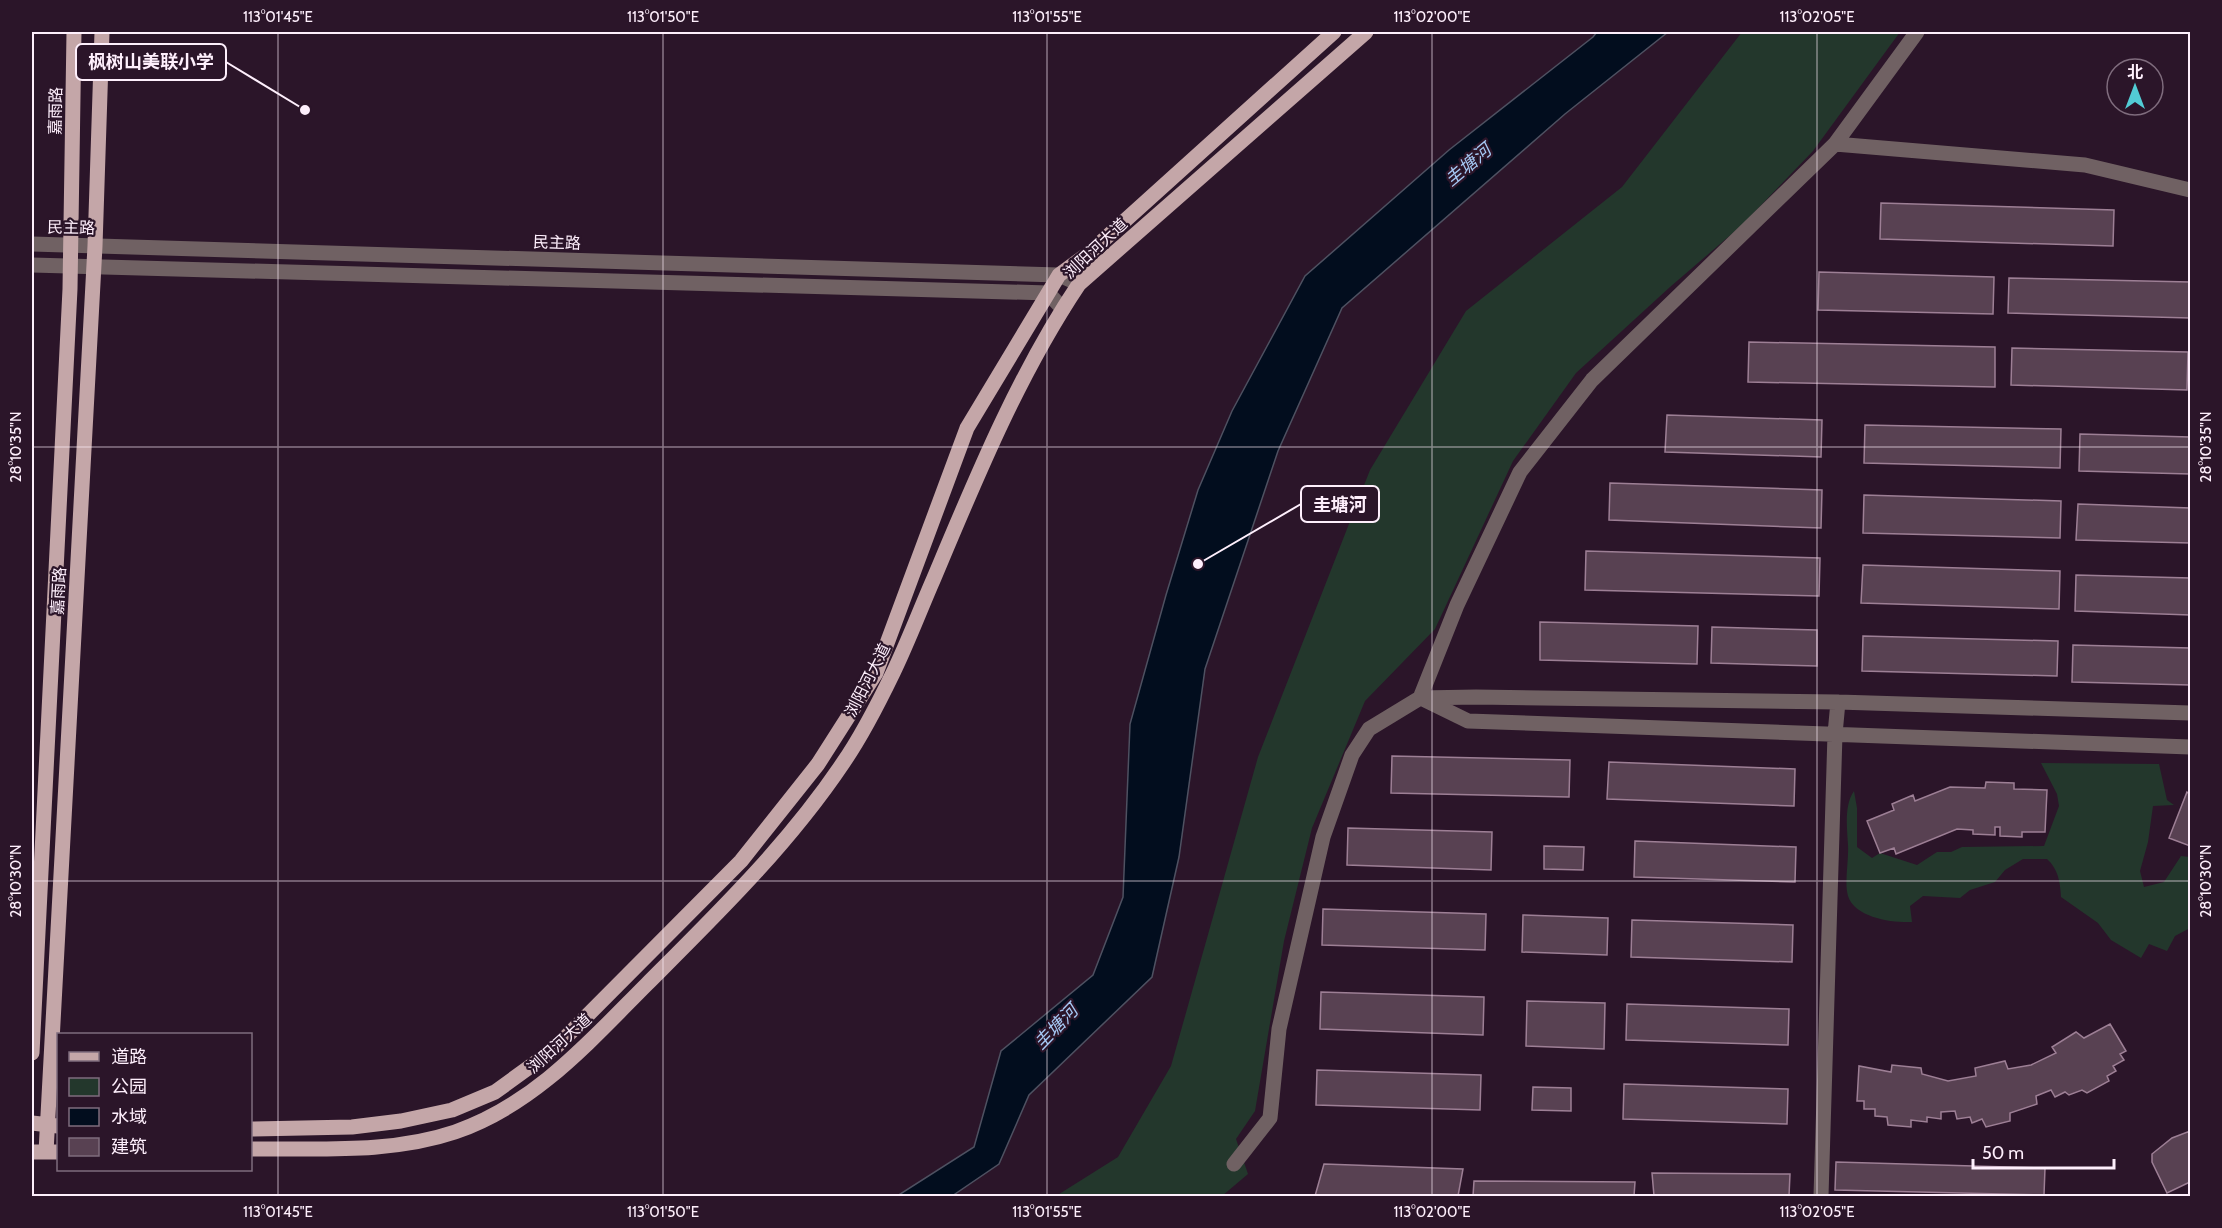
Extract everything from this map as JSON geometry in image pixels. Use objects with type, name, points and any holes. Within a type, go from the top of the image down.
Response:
[{"type":"main road","name":"嘉雨路","points":[[32,1053],[57,590],[71,245],[74,32]]},
{"type":"main road","name":"嘉雨路","points":[[40,1151],[45,1125],[94,266],[102,32]]},
{"type":"main road","name":"浏阳河大道","points":[[252,1129],[352,1127],[401,1121],[453,1110],[495,1092],[553,1050],[741,861],[818,764],[876,673],[967,428],[1059,275],[1089,253],[1334,32]]},
{"type":"main road","name":"浏阳河大道","points":[[252,1149],[410,1145],[456,1132],[505,1111],[564,1067],[710,921],[783,843],[844,762],[894,672],[996,431],[1079,284],[1366,32]]},
{"type":"street","points":[[1420,698],[1457,605],[1520,472],[1592,380],[1834,144],[1917,32]]},
{"type":"street","points":[[1834,144],[2085,165],[2190,190]]},
{"type":"street","name":"民主路","points":[[32,244],[1059,275],[1079,284]]},
{"type":"street","points":[[32,265],[1048,293],[1063,309]]},
{"type":"street","points":[[1420,698],[1468,721],[2190,747]]},
{"type":"street","points":[[1234,1164],[1270,1118],[1279,1029],[1323,837],[1352,755],[1369,729],[1420,698],[1838,702],[2190,712]]},
{"type":"street","points":[[1821,1197],[1835,734],[1838,702]]},
{"type":"green space","points":[[1742,32],[1900,32],[1813,151],[1741,226],[1576,373],[1513,461],[1435,629],[1365,701],[1312,828],[1284,941],[1255,1111],[1236,1139],[1248,1174],[1222,1196],[1056,1196],[1118,1157],[1171,1066],[1258,757],[1370,470],[1466,311],[1622,187]]},
{"type":"green space","points":[[2041,763],[2159,764],[2167,800],[2174,805],[2153,806],[2148,842],[2140,871],[2144,887],[2164,882],[2181,856],[2190,857],[2190,928],[2175,936],[2167,951],[2149,944],[2141,958],[2111,940],[2098,923],[2061,897],[2058,876],[2047,859],[2023,859],[2005,870],[1995,882],[1970,890],[1960,898],[1923,896],[1910,906],[1912,922],[1876,918],[1858,909],[1852,903],[1846,885],[1847,817],[1854,791],[1857,808],[1857,847],[1872,858],[1880,853],[1917,865],[1937,852],[1951,852],[1962,847],[2044,846],[2059,806],[2057,794]]},
{"type":"water","points":[[1597,32],[1668,32],[1565,114],[1342,308],[1278,451],[1205,669],[1179,857],[1152,977],[1029,1095],[999,1164],[952,1196],[897,1196],[974,1147],[1001,1051],[1093,975],[1123,897],[1130,724],[1166,595],[1198,490],[1232,411],[1305,276],[1449,150]]},
{"type":"building","points":[[1881,203],[2114,210],[2113,246],[1880,239]]},
{"type":"building","points":[[1819,272],[1994,277],[1993,314],[1818,310]]},
{"type":"building","points":[[2009,278],[2190,282],[2190,318],[2008,313]]},
{"type":"building","points":[[1749,342],[1995,347],[1995,387],[1748,382]]},
{"type":"building","points":[[2012,348],[2188,352],[2187,390],[2011,385]]},
{"type":"building","points":[[1667,415],[1822,420],[1821,457],[1665,452]]},
{"type":"building","points":[[1865,425],[2061,429],[2060,468],[1864,463]]},
{"type":"building","points":[[2080,434],[2190,437],[2190,474],[2079,471]]},
{"type":"building","points":[[1610,483],[1822,490],[1821,528],[1609,520]]},
{"type":"building","points":[[1864,495],[2061,501],[2060,538],[1863,533]]},
{"type":"building","points":[[2078,504],[2190,508],[2190,543],[2076,540]]},
{"type":"building","points":[[1586,551],[1820,558],[1819,596],[1585,590]]},
{"type":"building","points":[[1863,565],[2060,571],[2059,609],[1861,603]]},
{"type":"building","points":[[2076,575],[2190,578],[2190,615],[2075,611]]},
{"type":"building","points":[[1540,622],[1698,626],[1697,664],[1540,660]]},
{"type":"building","points":[[1712,627],[1817,630],[1817,666],[1711,663]]},
{"type":"building","points":[[1863,636],[2058,641],[2057,676],[1862,671]]},
{"type":"building","points":[[2073,645],[2190,648],[2190,685],[2072,682]]},
{"type":"building","points":[[1392,756],[1570,760],[1569,797],[1391,793]]},
{"type":"building","points":[[1609,762],[1795,769],[1794,806],[1607,799]]},
{"type":"building","points":[[1986,782],[2014,783],[2014,789],[2047,790],[2045,832],[2022,832],[2022,837],[2000,836],[2000,827],[1995,827],[1995,835],[1973,834],[1973,830],[1957,829],[1896,854],[1894,848],[1880,853],[1867,821],[1894,810],[1892,804],[1913,795],[1915,801],[1950,787],[1985,788]]},
{"type":"building","points":[[2187,792],[2190,794],[2190,846],[2169,838]]},
{"type":"building","points":[[1348,828],[1492,832],[1491,870],[1347,865]]},
{"type":"building","points":[[1635,841],[1796,847],[1795,882],[1634,877]]},
{"type":"building","points":[[1544,846],[1584,847],[1583,870],[1544,869]]},
{"type":"building","points":[[1323,909],[1486,914],[1485,950],[1322,945]]},
{"type":"building","points":[[1523,915],[1608,918],[1607,955],[1522,952]]},
{"type":"building","points":[[1632,920],[1793,925],[1792,962],[1631,957]]},
{"type":"building","points":[[1321,992],[1484,997],[1483,1035],[1320,1029]]},
{"type":"building","points":[[1527,1001],[1605,1003],[1604,1049],[1526,1046]]},
{"type":"building","points":[[1627,1004],[1789,1009],[1788,1045],[1626,1040]]},
{"type":"building","points":[[2110,1024],[2126,1051],[2120,1054],[2124,1060],[2113,1066],[2116,1071],[2107,1076],[2109,1081],[2087,1093],[2082,1090],[2069,1095],[2065,1092],[2055,1097],[2051,1090],[2036,1096],[2037,1104],[2010,1113],[2010,1121],[1986,1127],[1982,1119],[1972,1123],[1970,1117],[1957,1119],[1955,1111],[1941,1112],[1941,1119],[1927,1117],[1927,1122],[1911,1120],[1911,1127],[1888,1125],[1887,1117],[1875,1116],[1875,1109],[1864,1109],[1864,1101],[1857,1101],[1859,1066],[1891,1072],[1892,1065],[1921,1068],[1922,1074],[1948,1081],[1976,1076],[1975,1068],[2005,1061],[2008,1069],[2031,1065],[2056,1053],[2052,1047],[2076,1032],[2084,1038]]},
{"type":"building","points":[[1317,1070],[1481,1075],[1480,1110],[1316,1105]]},
{"type":"building","points":[[1624,1084],[1788,1089],[1787,1124],[1623,1119]]},
{"type":"building","points":[[1533,1087],[1571,1088],[1571,1111],[1532,1110]]},
{"type":"building","points":[[2190,1131],[2190,1182],[2167,1193],[2152,1162],[2152,1154],[2172,1138]]},
{"type":"building","points":[[1836,1162],[2045,1168],[2044,1195],[1835,1190]]},
{"type":"building","points":[[1324,1164],[1463,1169],[1458,1196],[1315,1196]]},
{"type":"building","points":[[1652,1173],[1790,1174],[1789,1196],[1654,1196]]},
{"type":"building","points":[[1474,1181],[1635,1182],[1634,1196],[1473,1196]]},
{"type":"place","name":"枫树山美联小学","points":[[305,110]]},
{"type":"place","name":"圭塘河","points":[[1198,564]]}]
